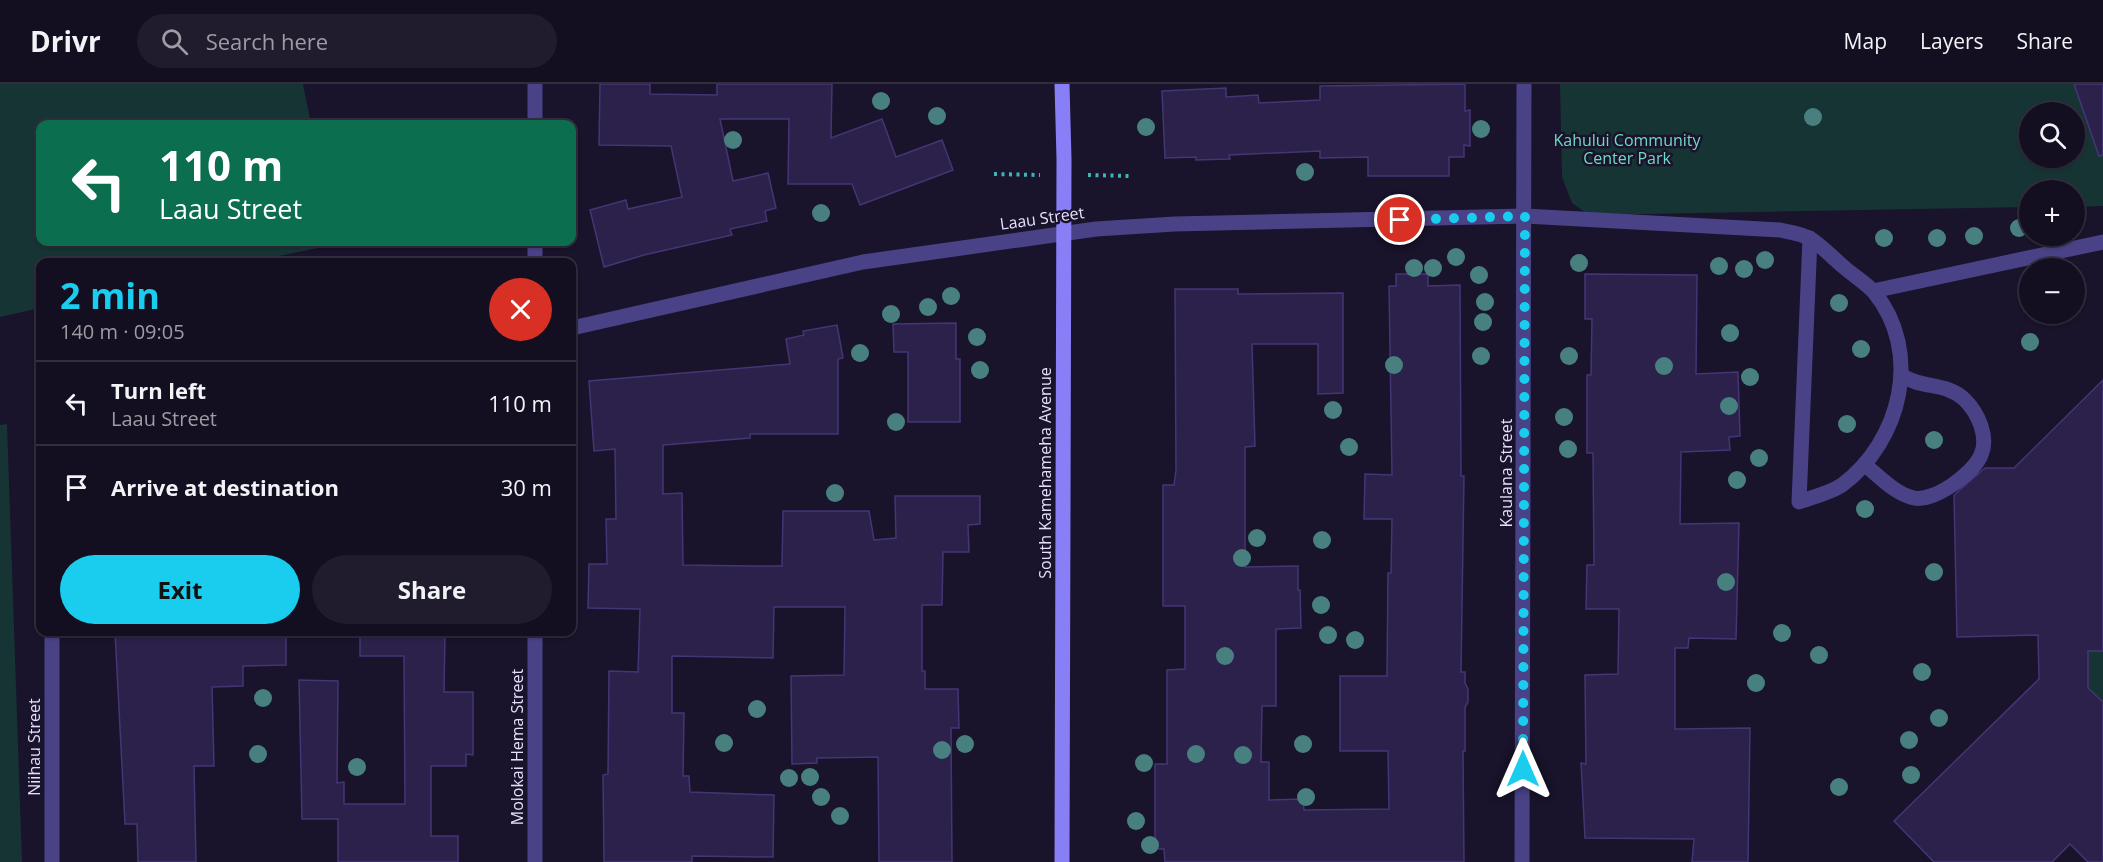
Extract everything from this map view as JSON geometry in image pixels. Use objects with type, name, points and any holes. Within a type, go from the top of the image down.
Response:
[{"type":"street","points":[[535,84],[535,120]]},
{"type":"street","name":"South Kamehameha Avenue","points":[[1062,84],[1064,232],[1062,862]]},
{"type":"street","name":"Kaulana Street","points":[[1522,862],[1524,84]]},
{"type":"street","name":"Laau Street","points":[[576,327],[863,262],[1064,232],[1175,224],[1525,216],[1780,230],[1810,238]]},
{"type":"street","points":[[1810,238],[1873,291],[1895,330],[1903,376],[1887,430],[1865,465],[1840,486],[1799,502],[1810,238]]},
{"type":"street","points":[[1873,291],[2103,242]]},
{"type":"street","points":[[1865,465],[1901,494],[1926,499],[1946,489],[1981,456],[1982,431],[1972,407],[1963,398],[1941,386],[1916,385],[1903,376]]},
{"type":"street","name":"Niihau Street","points":[[52,636],[52,862]]},
{"type":"street","name":"Molokai Hema Street","points":[[535,636],[535,862]]},
{"type":"path","points":[[994,174],[1040,175]]},
{"type":"path","points":[[1088,175],[1130,177]]},
{"type":"green space","points":[[0,84],[303,84],[310,120],[36,120],[36,246],[327,246],[269,258],[36,258],[36,309],[0,317]]},
{"type":"green space","name":"Kahului Community Center Park","points":[[1560,84],[2103,84],[2103,206],[2085,207],[2085,180],[2019,180],[2019,207],[1589,215],[1572,203],[1562,177]]},
{"type":"green space","points":[[7,424],[22,862],[0,862],[0,425]]},
{"type":"green space","points":[[2088,651],[2103,651],[2103,702],[2088,688]]},
{"type":"building","points":[[600,84],[650,84],[650,94],[717,95],[717,84],[832,84],[831,138],[882,119],[896,157],[942,140],[953,170],[860,205],[852,184],[788,184],[789,119],[720,119],[733,181],[768,173],[776,208],[765,211],[767,221],[730,229],[732,235],[644,255],[604,267],[590,210],[626,200],[628,209],[682,197],[671,146],[599,145]]},
{"type":"building","points":[[1465,84],[1465,111],[1470,110],[1470,146],[1464,145],[1464,157],[1449,157],[1449,176],[1368,176],[1368,157],[1320,158],[1320,151],[1229,155],[1230,159],[1165,158],[1162,91],[1226,88],[1226,97],[1258,95],[1259,103],[1320,100],[1320,86]]},
{"type":"building","points":[[2074,84],[2103,84],[2103,155],[2099,156],[2085,116],[2085,102],[2080,102]]},
{"type":"building","points":[[1396,274],[1428,274],[1428,286],[1460,285],[1461,476],[1464,476],[1461,672],[1465,672],[1465,683],[1468,689],[1468,702],[1465,707],[1465,751],[1463,751],[1464,862],[1165,862],[1164,849],[1155,849],[1155,764],[1167,764],[1167,670],[1185,669],[1185,606],[1163,606],[1163,485],[1174,485],[1176,470],[1175,289],[1238,289],[1238,294],[1343,293],[1343,393],[1318,394],[1318,344],[1252,344],[1255,446],[1245,447],[1245,567],[1298,566],[1301,628],[1276,629],[1276,706],[1262,706],[1261,762],[1269,762],[1269,800],[1303,799],[1304,810],[1389,809],[1388,751],[1340,751],[1340,676],[1387,676],[1388,573],[1391,573],[1392,519],[1364,519],[1365,474],[1392,475],[1389,286],[1396,286]]},
{"type":"building","points":[[1585,274],[1697,275],[1696,374],[1738,372],[1740,436],[1729,437],[1730,450],[1681,452],[1680,524],[1739,523],[1736,639],[1689,638],[1688,648],[1675,648],[1675,729],[1750,728],[1748,862],[1692,862],[1694,839],[1585,838],[1581,763],[1586,764],[1585,675],[1618,674],[1619,609],[1586,609],[1587,565],[1594,565],[1593,453],[1587,453],[1587,375],[1591,375],[1592,319],[1585,319]]},
{"type":"building","points":[[956,323],[956,359],[960,359],[960,422],[908,422],[908,352],[894,352],[893,324]]},
{"type":"building","points":[[837,325],[843,358],[838,359],[838,434],[750,434],[750,438],[663,445],[663,494],[682,493],[683,565],[749,566],[782,566],[783,511],[869,511],[874,540],[896,538],[895,496],[980,496],[980,524],[968,525],[969,552],[943,552],[942,605],[922,605],[922,671],[925,671],[925,689],[958,689],[959,728],[951,728],[952,862],[879,862],[878,757],[817,758],[817,763],[792,764],[791,676],[844,675],[845,607],[774,607],[773,658],[672,656],[672,713],[684,713],[683,776],[689,776],[690,792],[774,795],[773,857],[692,856],[692,862],[604,862],[603,775],[608,774],[609,671],[638,672],[640,609],[588,608],[589,564],[607,564],[606,519],[616,519],[615,449],[594,451],[589,381],[790,364],[786,339],[804,335],[803,331]]},
{"type":"building","points":[[2103,380],[2103,651],[2088,651],[2088,688],[2103,702],[2103,862],[2088,862],[2070,844],[2052,862],[1934,862],[1894,821],[2039,679],[2038,635],[1957,637],[1954,495],[1985,468],[2014,468]]},
{"type":"building","points":[[115,636],[286,636],[286,665],[243,666],[243,686],[212,687],[214,766],[194,766],[196,862],[138,862],[137,824],[125,824]]},
{"type":"building","points":[[360,636],[445,636],[444,692],[473,692],[473,755],[466,754],[466,766],[431,766],[431,836],[458,836],[458,862],[338,862],[338,819],[302,819],[299,680],[338,681],[337,783],[344,782],[344,804],[405,804],[404,656],[360,656]]},
{"type":"route","points":[[1400,220],[1525,216],[1523,769]]}]
